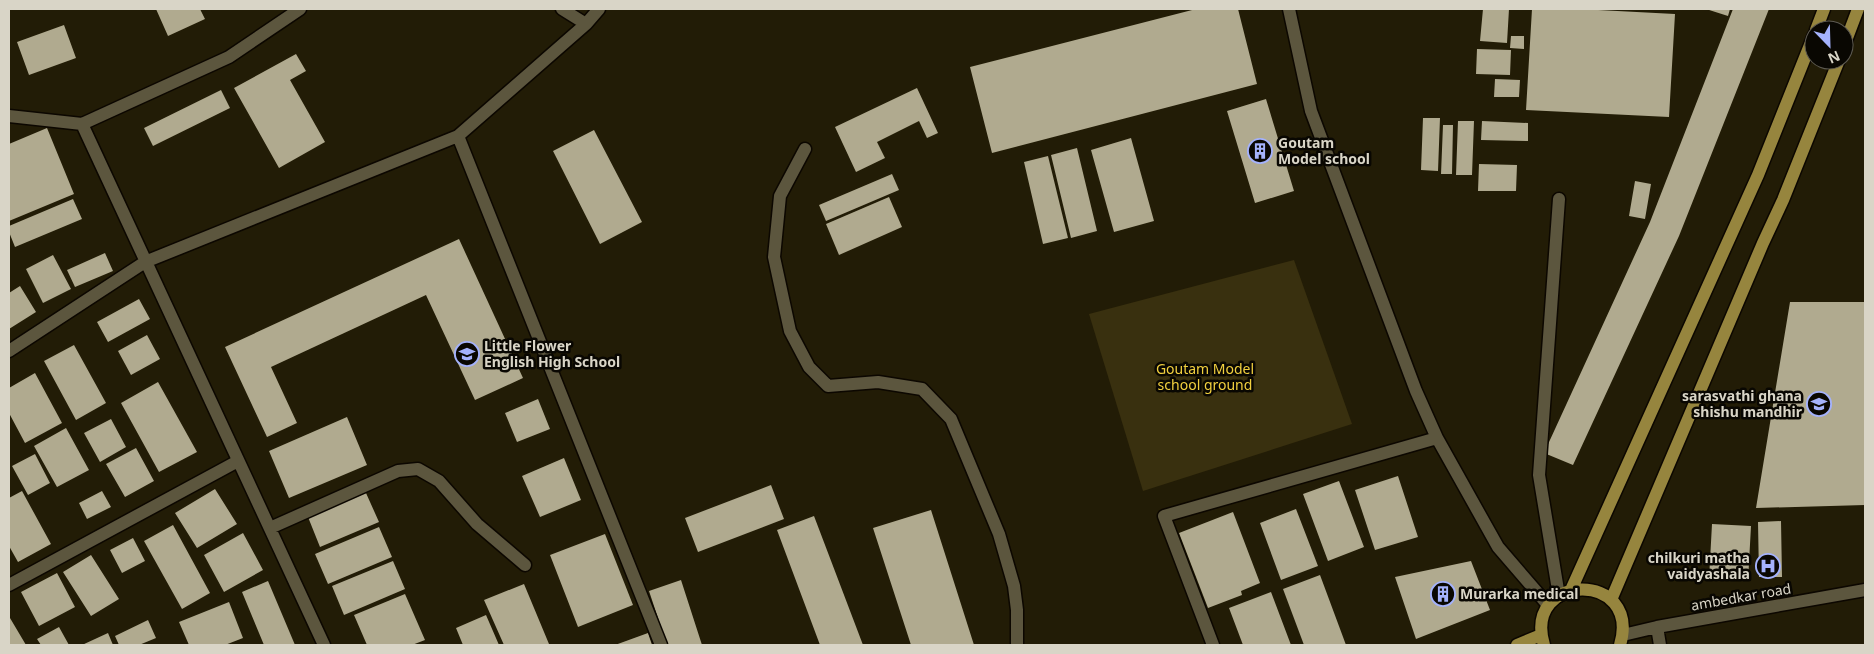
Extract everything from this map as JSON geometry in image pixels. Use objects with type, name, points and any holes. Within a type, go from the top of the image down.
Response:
[{"type":"main road","points":[[1571,590],[1758,174],[1804,59]]},
{"type":"main road","points":[[1611,600],[1763,243],[1784,200],[1835,70]]},
{"type":"main road","points":[[1517,645],[1542,640],[1542,618],[1548,606],[1559,596],[1571,590],[1586,588],[1600,592],[1611,600],[1621,617],[1622,640]]},
{"type":"street","points":[[9,116],[82,124],[229,57],[300,9]]},
{"type":"street","points":[[562,9],[586,24]]},
{"type":"street","points":[[9,351],[145,262],[458,136],[586,24],[599,9]]},
{"type":"street","points":[[1289,9],[1311,111],[1416,391],[1437,438],[1498,547],[1548,606]]},
{"type":"street","points":[[82,124],[324,645]]},
{"type":"street","points":[[458,136],[661,645]]},
{"type":"street","points":[[804,149],[780,196],[774,257],[790,331],[810,367],[828,386],[878,382],[922,389],[950,419],[999,534],[1014,586],[1017,610],[1017,645]]},
{"type":"street","points":[[1559,199],[1539,475],[1559,596]]},
{"type":"street","points":[[1213,645],[1164,516],[1437,438]]},
{"type":"street","points":[[9,585],[238,460]]},
{"type":"street","points":[[270,528],[398,471],[418,469],[439,480],[477,524],[525,565]]},
{"type":"street","name":"ambedkar road","points":[[1622,640],[1657,627],[1865,590]]},
{"type":"street","points":[[1657,627],[1660,645]]},
{"type":"green space","name":"Goutam Model school ground","points":[[1294,260],[1352,424],[1143,491],[1089,314]]},
{"type":"building","points":[[156,9],[200,9],[205,19],[168,36]]},
{"type":"building","points":[[1196,9],[1238,9],[1257,84],[992,153],[970,67]]},
{"type":"building","points":[[1483,9],[1509,9],[1507,43],[1480,41]]},
{"type":"building","points":[[1532,9],[1579,9],[1675,14],[1669,117],[1526,110]]},
{"type":"building","points":[[1706,9],[1730,9],[1728,16]]},
{"type":"building","points":[[1733,9],[1769,9],[1679,236],[1573,465],[1544,453],[1650,222]]},
{"type":"building","points":[[64,25],[76,58],[29,75],[17,42]]},
{"type":"building","points":[[1511,36],[1524,36],[1524,49],[1510,48]]},
{"type":"building","points":[[1477,49],[1511,50],[1510,75],[1476,74]]},
{"type":"building","points":[[296,54],[306,71],[290,80],[325,142],[279,168],[234,88]]},
{"type":"building","points":[[1495,79],[1520,80],[1519,97],[1494,97]]},
{"type":"building","points":[[917,88],[938,133],[927,138],[919,121],[877,142],[885,158],[856,172],[835,127]]},
{"type":"building","points":[[221,90],[230,108],[153,146],[144,128]]},
{"type":"building","name":"Goutam Model school","points":[[1266,99],[1294,191],[1255,203],[1227,111]]},
{"type":"building","points":[[1423,118],[1440,118],[1438,171],[1421,170]]},
{"type":"building","points":[[1458,121],[1474,121],[1472,175],[1456,175]]},
{"type":"building","points":[[1482,121],[1528,123],[1528,141],[1481,140]]},
{"type":"building","points":[[1443,125],[1453,125],[1452,174],[1441,174]]},
{"type":"building","points":[[47,128],[74,194],[9,221],[9,144]]},
{"type":"building","points":[[594,130],[642,222],[600,244],[553,151]]},
{"type":"building","points":[[1131,138],[1154,221],[1114,232],[1091,150]]},
{"type":"building","points":[[1077,148],[1097,231],[1071,238],[1051,155]]},
{"type":"building","points":[[1048,156],[1068,238],[1043,244],[1024,162]]},
{"type":"building","points":[[1479,164],[1517,165],[1516,191],[1478,191]]},
{"type":"building","points":[[892,174],[899,190],[826,221],[819,205]]},
{"type":"building","points":[[1635,181],[1651,184],[1645,219],[1629,216]]},
{"type":"building","points":[[889,197],[902,227],[839,255],[826,224]]},
{"type":"building","points":[[73,199],[82,219],[15,247],[9,232],[9,226]]},
{"type":"building","points":[[459,239],[523,378],[475,400],[426,295],[271,367],[297,423],[267,437],[225,347]]},
{"type":"building","points":[[105,253],[113,271],[75,287],[67,270]]},
{"type":"building","points":[[53,255],[71,289],[43,303],[26,269]]},
{"type":"building","points":[[20,286],[36,312],[9,329],[9,293]]},
{"type":"building","points":[[139,299],[150,319],[108,342],[97,322]]},
{"type":"building","name":"sarasvathi ghana shishu mandhir","points":[[1790,302],[1865,302],[1865,505],[1756,508]]},
{"type":"building","points":[[147,335],[160,359],[131,375],[118,351]]},
{"type":"building","points":[[74,345],[106,403],[76,420],[44,361]]},
{"type":"building","points":[[35,373],[62,423],[25,443],[9,413],[9,388]]},
{"type":"building","points":[[158,382],[197,452],[159,472],[121,403]]},
{"type":"building","points":[[538,399],[550,429],[517,442],[505,413]]},
{"type":"building","points":[[347,417],[367,465],[289,498],[269,451]]},
{"type":"building","points":[[111,419],[126,447],[100,462],[84,433]]},
{"type":"building","points":[[66,428],[89,470],[57,487],[34,446]]},
{"type":"building","points":[[136,448],[154,481],[125,497],[106,464]]},
{"type":"building","points":[[35,454],[50,483],[28,495],[12,466]]},
{"type":"building","points":[[564,458],[581,500],[540,517],[522,476]]},
{"type":"building","points":[[1398,476],[1418,537],[1375,550],[1355,490]]},
{"type":"building","points":[[1339,481],[1364,547],[1328,561],[1303,494]]},
{"type":"building","points":[[771,485],[784,519],[698,552],[685,518]]},
{"type":"building","points":[[215,489],[237,524],[197,548],[175,513]]},
{"type":"building","points":[[22,491],[51,544],[18,562],[9,546],[9,498]]},
{"type":"building","points":[[102,491],[111,507],[87,519],[79,503]]},
{"type":"building","points":[[366,493],[379,522],[320,547],[308,517]]},
{"type":"building","points":[[1296,509],[1318,566],[1281,580],[1260,523]]},
{"type":"building","points":[[931,510],[974,645],[911,645],[873,528]]},
{"type":"building","points":[[1233,512],[1260,583],[1241,591],[1242,595],[1208,608],[1179,533]]},
{"type":"building","points":[[814,516],[863,645],[820,645],[777,530]]},
{"type":"building","points":[[1781,521],[1782,577],[1759,577],[1758,522]]},
{"type":"building","points":[[1712,524],[1751,526],[1748,581],[1709,579]]},
{"type":"building","points":[[173,525],[210,593],[182,609],[144,541]]},
{"type":"building","points":[[379,527],[392,557],[328,584],[315,554]]},
{"type":"building","points":[[243,533],[263,570],[224,592],[204,555]]},
{"type":"building","points":[[605,534],[633,605],[578,627],[550,555]]},
{"type":"building","points":[[133,538],[145,561],[122,573],[110,550]]},
{"type":"building","points":[[91,555],[119,599],[91,616],[63,572]]},
{"type":"building","points":[[393,561],[405,589],[344,615],[332,586]]},
{"type":"building","name":"Murarka medical","points":[[1471,561],[1490,610],[1416,639],[1395,577]]},
{"type":"building","points":[[57,573],[75,607],[39,626],[21,592]]},
{"type":"building","points":[[1320,575],[1346,645],[1304,645],[1283,589]]},
{"type":"building","points":[[681,580],[702,645],[667,645],[649,591]]},
{"type":"building","points":[[268,581],[295,645],[264,645],[242,592]]},
{"type":"building","points":[[524,584],[549,644],[547,645],[504,645],[484,600]]},
{"type":"building","points":[[1271,592],[1291,645],[1243,645],[1229,608]]},
{"type":"building","points":[[405,594],[425,640],[412,645],[367,645],[354,615]]},
{"type":"building","points":[[229,602],[243,638],[225,645],[189,645],[179,622]]},
{"type":"building","points":[[486,615],[499,645],[463,645],[456,628]]},
{"type":"building","points":[[10,618],[26,645],[9,645]]},
{"type":"building","points":[[148,620],[156,638],[139,645],[119,645],[115,636]]},
{"type":"building","points":[[59,627],[69,645],[41,645],[37,639]]},
{"type":"building","points":[[108,633],[113,645],[82,645]]},
{"type":"building","points":[[648,633],[652,645],[615,645]]},
{"type":"place","name":"Goutam Model school","points":[[1260,151]]},
{"type":"place","name":"Little Flower English High School","points":[[467,354]]},
{"type":"place","name":"sarasvathi ghana shishu mandhir","points":[[1819,404]]},
{"type":"place","name":"chilkuri matha vaidyashala","points":[[1768,566]]},
{"type":"place","name":"Murarka medical","points":[[1443,594]]}]
